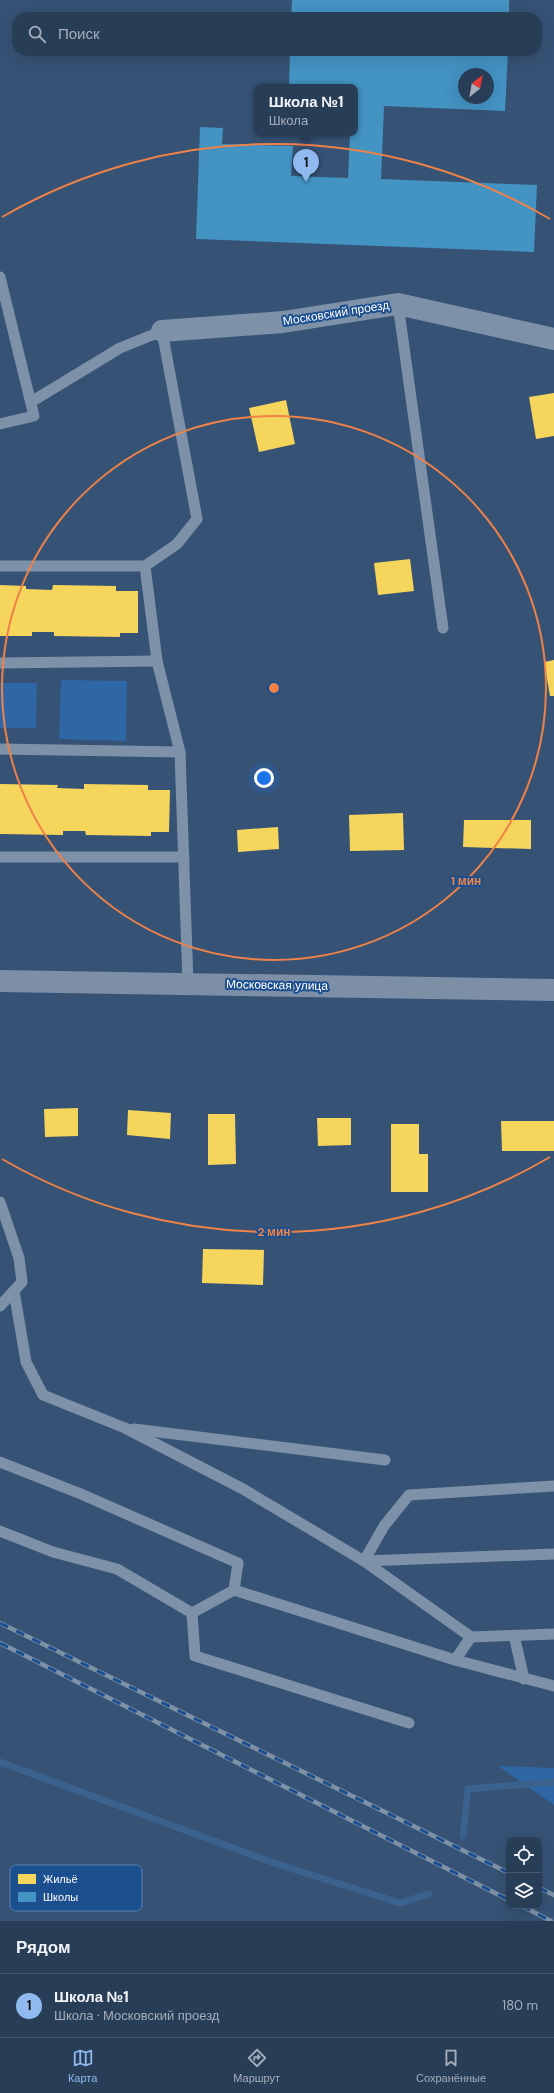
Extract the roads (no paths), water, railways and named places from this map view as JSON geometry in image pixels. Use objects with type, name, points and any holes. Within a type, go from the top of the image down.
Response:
[{"type":"main road","name":"Московская улица","points":[[0,981],[554,990]]},
{"type":"street","name":"Московский проезд","points":[[162,331],[283,322],[398,304],[554,339]]},
{"type":"lane","points":[[0,277],[34,416],[0,424]]},
{"type":"lane","points":[[398,304],[442,628]]},
{"type":"lane","points":[[0,566],[145,566],[178,544],[197,519],[162,331],[120,348],[31,402]]},
{"type":"lane","points":[[145,566],[156,662],[180,752],[188,984]]},
{"type":"lane","points":[[0,664],[156,662]]},
{"type":"lane","points":[[0,749],[180,752]]},
{"type":"lane","points":[[0,857],[184,857]]},
{"type":"lane","points":[[0,1202],[19,1258],[22,1282],[0,1306]]},
{"type":"lane","points":[[14,1291],[26,1362],[43,1395],[125,1428],[243,1489],[364,1561],[471,1637],[554,1634]]},
{"type":"lane","points":[[125,1428],[385,1460]]},
{"type":"lane","points":[[0,1462],[81,1494],[238,1563],[234,1590]]},
{"type":"lane","points":[[364,1561],[384,1526],[409,1495],[554,1486]]},
{"type":"lane","points":[[0,1531],[53,1552],[117,1569],[192,1613]]},
{"type":"lane","points":[[364,1561],[554,1554]]},
{"type":"lane","points":[[192,1613],[234,1590],[455,1660],[554,1686]]},
{"type":"lane","points":[[192,1613],[195,1656],[409,1723]]},
{"type":"lane","points":[[514,1635],[524,1678]]},
{"type":"lane","points":[[455,1660],[471,1637]]},
{"type":"waterway","points":[[0,1762],[274,1863],[400,1903],[429,1894]]},
{"type":"waterway","points":[[463,1836],[468,1789],[554,1782]]},
{"type":"railway","points":[[0,1623],[506,1872]]},
{"type":"railway","points":[[0,1643],[506,1898]]},
{"type":"railway","points":[[542,1889],[554,1895]]},
{"type":"railway","points":[[528,1909],[551,1921]]},
{"type":"place","name":"Школа №1","points":[[306,182]]}]
